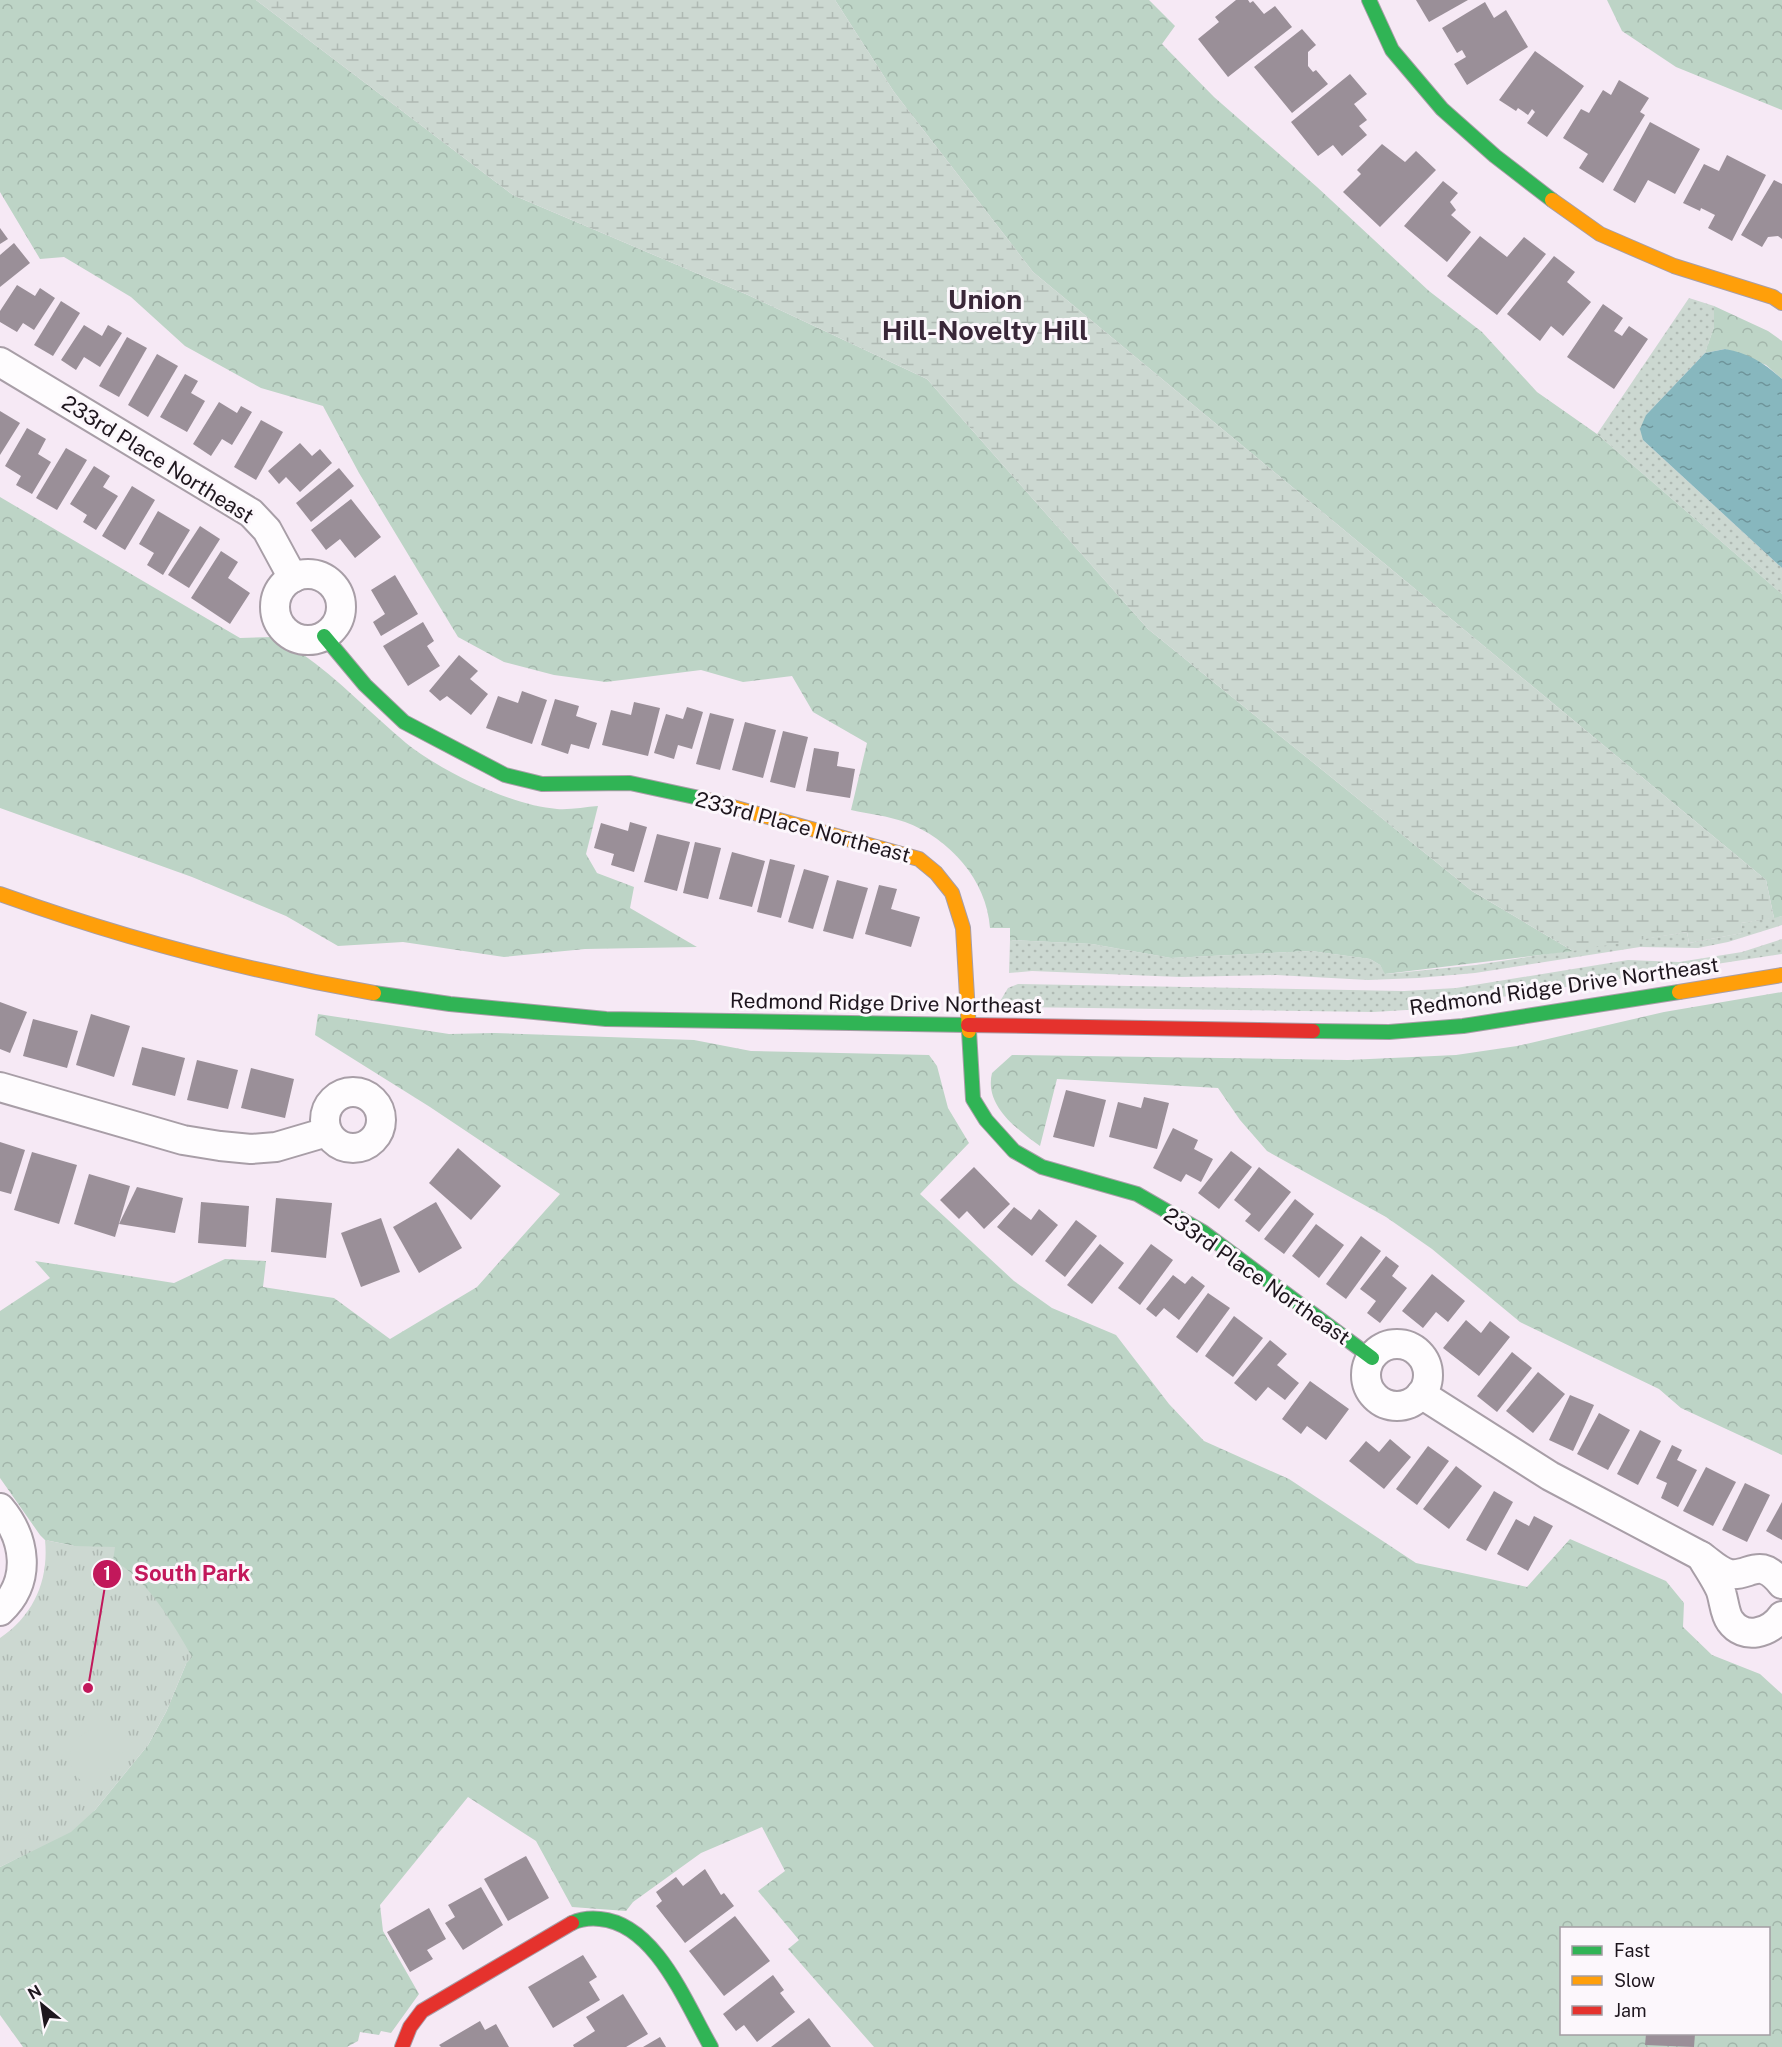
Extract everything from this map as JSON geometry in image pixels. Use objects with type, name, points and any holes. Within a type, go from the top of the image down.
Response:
[{"type":"street","points":[[1369,0],[1392,50],[1442,109],[1495,156],[1540,191],[1600,234],[1674,266],[1773,297],[1782,303]]},
{"type":"street","name":"233rd Place Northeast","points":[[0,362],[251,513],[267,530],[293,578]]},
{"type":"street","points":[[315,575],[326,579],[339,597],[339,619],[324,636],[303,639],[293,636],[279,623],[276,614],[276,599],[280,590],[293,578],[315,575]]},
{"type":"street","name":"233rd Place Northeast","points":[[324,636],[358,677],[404,722],[505,775],[542,784],[630,783],[712,801],[919,859],[936,873],[952,893],[963,928],[965,994],[973,1099],[986,1120],[1014,1151],[1042,1167],[1137,1194],[1166,1209],[1203,1232],[1372,1358]]},
{"type":"street","name":"Redmond Ridge Drive Northeast","points":[[0,894],[54,915],[236,968],[414,1001],[491,1011],[606,1019],[1389,1032],[1463,1026],[1782,975]]},
{"type":"street","points":[[0,1087],[183,1140],[220,1146],[251,1149],[276,1147],[327,1132]]},
{"type":"street","name":"233rd Place Northeast","points":[[1399,1344],[1418,1352],[1428,1371],[1428,1381],[1421,1394],[1409,1404],[1400,1407],[1380,1401],[1368,1386],[1367,1367],[1372,1358],[1388,1345],[1399,1344]]},
{"type":"street","points":[[1421,1394],[1541,1470],[1701,1556],[1718,1569],[1731,1574],[1754,1568],[1765,1570],[1782,1584]]},
{"type":"street","points":[[0,1509],[9,1520],[21,1546],[23,1560],[18,1584],[0,1611]]},
{"type":"street","points":[[1701,1556],[1720,1589],[1729,1620],[1737,1627],[1746,1633],[1759,1633],[1777,1623],[1782,1616]]},
{"type":"street","points":[[402,2046],[410,2027],[422,2010],[580,1920],[614,1922],[638,1933],[651,1948],[711,2047]]},
{"type":"green space","points":[[0,0],[256,0],[513,195],[748,295],[927,379],[1148,629],[1472,891],[1573,951],[1385,974],[1380,965],[1370,959],[1311,951],[1171,958],[1092,944],[1010,940],[1010,928],[990,928],[982,893],[963,863],[950,850],[921,829],[905,822],[851,810],[867,743],[813,712],[792,676],[743,682],[701,670],[606,682],[554,675],[504,662],[458,637],[359,473],[323,406],[261,388],[185,346],[131,297],[64,257],[40,259],[0,192]]},
{"type":"green space","points":[[256,0],[835,0],[894,92],[1033,272],[1766,880],[1774,918],[1741,923],[1743,933],[1689,943],[1687,932],[1573,951],[1472,891],[1148,629],[927,379],[748,295],[513,195]]},
{"type":"green space","points":[[835,0],[1149,0],[1175,26],[1162,44],[1214,97],[1317,187],[1429,291],[1482,332],[1537,392],[1597,434],[1782,594],[1782,916],[1774,918],[1766,880],[1033,272],[894,92]]},
{"type":"green space","points":[[1607,0],[1782,0],[1782,110],[1676,67],[1622,31]]},
{"type":"green space","points":[[1689,298],[1714,306],[1714,327],[1705,353],[1646,415],[1643,440],[1782,568],[1782,594],[1597,434]]},
{"type":"green space","points":[[1714,306],[1768,331],[1782,341],[1782,379],[1766,365],[1725,349],[1705,353],[1714,327]]},
{"type":"green space","points":[[0,497],[240,638],[273,637],[288,648],[301,653],[329,674],[406,743],[457,775],[499,794],[539,806],[572,809],[598,806],[586,854],[597,873],[634,887],[630,908],[697,947],[585,949],[504,957],[403,942],[338,946],[286,916],[192,877],[0,808]]},
{"type":"green space","points":[[1782,916],[1782,925],[1728,942],[1698,948],[1640,947],[1475,973],[1418,978],[1368,980],[1276,975],[1180,977],[1032,971],[1009,973],[1010,940],[1092,944],[1171,958],[1311,951],[1370,959],[1380,965],[1386,974],[1476,965],[1687,932],[1689,943],[1742,933],[1741,923]]},
{"type":"green space","points":[[1782,939],[1782,954],[1423,1009],[1373,1012],[1014,1007],[999,1003],[1008,988],[1018,984],[1404,991],[1456,988],[1628,960],[1679,962],[1742,952]]},
{"type":"green space","points":[[1782,992],[1782,1455],[1681,1408],[1659,1389],[1520,1322],[1432,1249],[1386,1217],[1267,1151],[1240,1120],[1218,1088],[1057,1079],[1040,1146],[1004,1116],[993,1096],[991,1085],[992,1073],[1012,1055],[1348,1060],[1456,1055],[1517,1046],[1664,1012]]},
{"type":"green space","points":[[318,1014],[449,1034],[494,1033],[694,1040],[751,1051],[929,1055],[937,1066],[948,1108],[969,1143],[920,1194],[1014,1281],[1052,1308],[1116,1335],[1169,1404],[1204,1441],[1289,1479],[1416,1563],[1527,1587],[1570,1539],[1666,1581],[1684,1603],[1683,1627],[1712,1655],[1760,1674],[1782,1694],[1782,2047],[874,2047],[788,1949],[799,1940],[758,1891],[785,1871],[762,1827],[701,1853],[633,1902],[626,1911],[572,1907],[536,1841],[468,1797],[380,1905],[383,1931],[419,1994],[391,2033],[381,2031],[379,2035],[360,2032],[358,2041],[347,2047],[23,2047],[0,2015],[0,1867],[37,1848],[95,1810],[148,1745],[166,1712],[186,1664],[74,1546],[45,1540],[40,1535],[0,1478],[0,1311],[50,1278],[35,1261],[174,1283],[225,1259],[266,1261],[263,1287],[334,1298],[390,1339],[477,1287],[560,1194],[430,1107],[315,1035]]},
{"type":"green space","points":[[45,1540],[74,1546],[115,1547],[113,1561],[136,1577],[147,1589],[168,1617],[192,1657],[186,1664],[166,1712],[148,1745],[95,1810],[71,1832],[0,1867],[0,1638],[22,1619],[37,1595],[44,1569]]},
{"type":"green space","points":[[97,1728],[113,1730],[133,1740],[89,1791],[74,1772],[70,1757],[78,1738]]},
{"type":"water","points":[[1725,349],[1742,353],[1756,360],[1782,379],[1782,568],[1643,440],[1640,429],[1646,415],[1705,353]]},
{"type":"building","points":[[1236,0],[1248,0],[1250,3],[1253,1],[1264,14],[1275,6],[1292,27],[1228,77],[1198,39],[1219,22],[1215,17]]},
{"type":"building","points":[[1416,0],[1468,0],[1429,22]]},
{"type":"building","points":[[1485,2],[1494,18],[1506,10],[1528,47],[1467,85],[1454,64],[1466,57],[1462,50],[1457,53],[1442,28]]},
{"type":"building","points":[[1302,29],[1316,45],[1308,52],[1308,66],[1313,72],[1316,70],[1328,84],[1292,113],[1254,67]]},
{"type":"building","points":[[1535,51],[1584,86],[1547,137],[1527,123],[1535,112],[1532,109],[1528,115],[1518,108],[1516,111],[1499,100]]},
{"type":"building","points":[[1350,74],[1367,94],[1354,104],[1367,120],[1359,126],[1367,135],[1342,156],[1333,145],[1318,156],[1291,122]]},
{"type":"building","points":[[1619,80],[1649,98],[1640,112],[1645,115],[1603,183],[1579,168],[1588,154],[1563,138],[1581,109],[1589,113],[1603,90],[1611,95]]},
{"type":"building","points":[[1650,122],[1700,149],[1675,194],[1648,180],[1635,203],[1613,190]]},
{"type":"building","points":[[1382,144],[1405,162],[1416,151],[1436,170],[1380,227],[1343,192],[1361,174],[1357,170]]},
{"type":"building","points":[[1727,155],[1766,175],[1732,241],[1708,228],[1715,215],[1683,203],[1704,164],[1719,171]]},
{"type":"building","points":[[1774,180],[1782,184],[1782,239],[1778,236],[1768,237],[1762,247],[1741,235]]},
{"type":"building","points":[[1443,181],[1458,193],[1450,202],[1456,210],[1451,215],[1471,232],[1447,262],[1404,226]]},
{"type":"building","points":[[0,228],[8,239],[0,244]]},
{"type":"building","points":[[1480,236],[1507,257],[1524,237],[1546,254],[1497,315],[1447,276]]},
{"type":"building","points":[[14,243],[30,263],[0,287],[0,255]]},
{"type":"building","points":[[1554,256],[1575,272],[1567,282],[1591,302],[1563,336],[1551,326],[1540,341],[1507,314]]},
{"type":"building","points":[[17,285],[35,296],[40,288],[55,298],[34,330],[23,323],[17,332],[0,322],[0,311]]},
{"type":"building","points":[[61,301],[80,313],[53,356],[34,345]]},
{"type":"building","points":[[1603,304],[1623,318],[1614,331],[1622,336],[1629,326],[1648,339],[1614,389],[1567,357]]},
{"type":"building","points":[[84,325],[102,336],[108,325],[122,333],[100,367],[84,357],[76,370],[61,360]]},
{"type":"building","points":[[127,337],[147,348],[119,397],[99,386]]},
{"type":"building","points":[[157,354],[178,366],[148,417],[128,405]]},
{"type":"building","points":[[185,374],[198,381],[191,393],[205,401],[187,432],[160,417]]},
{"type":"building","points":[[219,402],[237,413],[241,406],[252,412],[232,445],[222,439],[211,456],[193,444]]},
{"type":"building","points":[[0,411],[20,423],[0,455]]},
{"type":"building","points":[[261,420],[283,432],[256,480],[234,467]]},
{"type":"building","points":[[27,428],[46,439],[38,454],[51,462],[32,494],[16,485],[21,476],[5,466]]},
{"type":"building","points":[[300,443],[312,456],[320,449],[332,463],[300,492],[286,477],[279,484],[268,471]]},
{"type":"building","points":[[66,448],[87,460],[57,510],[36,498]]},
{"type":"building","points":[[94,466],[110,476],[103,487],[118,496],[96,530],[83,522],[87,515],[70,504]]},
{"type":"building","points":[[339,468],[354,486],[311,522],[296,503]]},
{"type":"building","points":[[132,486],[155,500],[125,550],[102,536]]},
{"type":"building","points":[[351,499],[381,537],[355,558],[340,539],[326,550],[311,530]]},
{"type":"building","points":[[158,511],[190,530],[163,575],[147,565],[154,553],[139,544]]},
{"type":"building","points":[[200,526],[220,539],[189,588],[168,575]]},
{"type":"building","points":[[221,551],[238,562],[228,578],[250,593],[230,624],[191,598]]},
{"type":"building","points":[[395,575],[418,614],[381,636],[373,622],[385,614],[371,590]]},
{"type":"building","points":[[423,622],[434,641],[427,646],[440,666],[408,686],[383,646]]},
{"type":"building","points":[[459,655],[478,671],[470,679],[488,694],[471,715],[447,696],[440,701],[429,691]]},
{"type":"building","points":[[522,691],[547,700],[532,744],[486,728],[498,696],[518,703]]},
{"type":"building","points":[[555,699],[579,706],[576,716],[597,723],[589,749],[571,744],[568,754],[541,745]]},
{"type":"building","points":[[634,702],[660,708],[648,756],[602,745],[611,710],[631,715]]},
{"type":"building","points":[[687,707],[703,712],[692,749],[678,745],[674,759],[654,753],[666,714],[683,719]]},
{"type":"building","points":[[710,713],[734,719],[720,770],[696,764]]},
{"type":"building","points":[[745,722],[776,730],[763,778],[732,770]]},
{"type":"building","points":[[783,731],[808,737],[795,788],[770,782]]},
{"type":"building","points":[[814,748],[839,752],[837,766],[855,769],[850,798],[806,791]]},
{"type":"building","points":[[630,822],[647,827],[634,872],[611,865],[614,854],[594,848],[601,823],[628,831]]},
{"type":"building","points":[[657,834],[690,842],[677,891],[644,882]]},
{"type":"building","points":[[695,842],[721,848],[708,899],[683,893]]},
{"type":"building","points":[[732,852],[765,861],[752,907],[719,899]]},
{"type":"building","points":[[770,859],[795,865],[781,918],[757,912]]},
{"type":"building","points":[[804,869],[829,876],[813,929],[788,922]]},
{"type":"building","points":[[837,880],[868,888],[853,939],[823,931]]},
{"type":"building","points":[[879,885],[897,889],[891,909],[920,917],[911,947],[865,934]]},
{"type":"building","points":[[0,1002],[27,1012],[10,1053],[0,1049]]},
{"type":"building","points":[[91,1014],[130,1026],[114,1077],[76,1065]]},
{"type":"building","points":[[33,1019],[78,1031],[67,1068],[23,1056]]},
{"type":"building","points":[[142,1047],[185,1058],[175,1096],[132,1085]]},
{"type":"building","points":[[197,1060],[238,1070],[228,1109],[187,1100]]},
{"type":"building","points":[[251,1068],[294,1079],[285,1118],[241,1108]]},
{"type":"building","points":[[1066,1090],[1106,1100],[1094,1147],[1053,1137]]},
{"type":"building","points":[[1144,1097],[1169,1103],[1157,1149],[1109,1137],[1118,1102],[1141,1108]]},
{"type":"building","points":[[1173,1128],[1198,1140],[1194,1149],[1213,1159],[1201,1182],[1186,1174],[1181,1182],[1153,1168]]},
{"type":"building","points":[[0,1142],[25,1150],[11,1194],[0,1191]]},
{"type":"building","points":[[458,1148],[501,1186],[471,1220],[429,1183]]},
{"type":"building","points":[[1231,1151],[1252,1167],[1219,1209],[1198,1193]]},
{"type":"building","points":[[32,1152],[77,1165],[59,1224],[14,1210]]},
{"type":"building","points":[[974,1167],[1010,1204],[984,1229],[967,1211],[959,1219],[940,1200]]},
{"type":"building","points":[[1259,1167],[1291,1192],[1259,1232],[1245,1221],[1251,1214],[1234,1200]]},
{"type":"building","points":[[89,1174],[130,1186],[115,1237],[74,1224]]},
{"type":"building","points":[[137,1187],[183,1198],[175,1233],[119,1224]]},
{"type":"building","points":[[276,1198],[332,1203],[326,1258],[271,1252]]},
{"type":"building","points":[[1295,1199],[1314,1214],[1284,1254],[1264,1239]]},
{"type":"building","points":[[201,1202],[249,1206],[246,1247],[198,1243]]},
{"type":"building","points":[[436,1202],[462,1248],[419,1273],[393,1227]]},
{"type":"building","points":[[1014,1207],[1031,1220],[1039,1209],[1058,1225],[1032,1256],[997,1227]]},
{"type":"building","points":[[381,1218],[400,1272],[361,1287],[341,1233]]},
{"type":"building","points":[[1076,1220],[1097,1236],[1065,1277],[1045,1261]]},
{"type":"building","points":[[1316,1224],[1344,1245],[1319,1278],[1292,1256]]},
{"type":"building","points":[[1361,1236],[1381,1251],[1346,1299],[1326,1284]]},
{"type":"building","points":[[1100,1244],[1124,1263],[1092,1304],[1067,1285]]},
{"type":"building","points":[[1151,1244],[1173,1260],[1140,1305],[1118,1288]]},
{"type":"building","points":[[1386,1256],[1399,1266],[1392,1276],[1407,1288],[1380,1323],[1367,1313],[1376,1301],[1360,1289]]},
{"type":"building","points":[[1432,1274],[1465,1301],[1448,1322],[1436,1312],[1423,1328],[1402,1311]]},
{"type":"building","points":[[1173,1275],[1185,1284],[1192,1276],[1205,1286],[1179,1320],[1164,1308],[1156,1317],[1146,1309]]},
{"type":"building","points":[[1208,1293],[1230,1308],[1197,1353],[1176,1337]]},
{"type":"building","points":[[1234,1316],[1263,1338],[1233,1377],[1205,1356]]},
{"type":"building","points":[[1466,1320],[1481,1333],[1490,1321],[1510,1337],[1479,1376],[1443,1348]]},
{"type":"building","points":[[1270,1340],[1287,1354],[1277,1365],[1299,1383],[1285,1400],[1268,1387],[1256,1401],[1234,1383]]},
{"type":"building","points":[[1512,1352],[1532,1368],[1497,1412],[1477,1396]]},
{"type":"building","points":[[1538,1372],[1565,1394],[1533,1433],[1506,1411]]},
{"type":"building","points":[[1310,1381],[1349,1409],[1326,1440],[1307,1426],[1301,1434],[1282,1419]]},
{"type":"building","points":[[1570,1395],[1594,1405],[1573,1451],[1549,1440]]},
{"type":"building","points":[[1599,1413],[1630,1430],[1608,1470],[1577,1454]]},
{"type":"building","points":[[1640,1430],[1661,1441],[1638,1485],[1617,1474]]},
{"type":"building","points":[[1390,1439],[1411,1457],[1384,1489],[1349,1461],[1366,1441],[1379,1452]]},
{"type":"building","points":[[1672,1445],[1682,1450],[1677,1460],[1697,1470],[1678,1507],[1661,1498],[1667,1483],[1656,1478]]},
{"type":"building","points":[[1428,1446],[1449,1461],[1417,1505],[1396,1489]]},
{"type":"building","points":[[1456,1466],[1482,1486],[1449,1529],[1423,1509]]},
{"type":"building","points":[[1706,1467],[1736,1482],[1713,1526],[1683,1511]]},
{"type":"building","points":[[1745,1483],[1770,1495],[1747,1542],[1722,1530]]},
{"type":"building","points":[[1494,1491],[1513,1502],[1486,1551],[1466,1540]]},
{"type":"building","points":[[1782,1502],[1782,1540],[1766,1531]]},
{"type":"building","points":[[1534,1516],[1553,1526],[1528,1571],[1497,1554],[1516,1519],[1529,1526]]},
{"type":"building","points":[[526,1856],[549,1898],[508,1921],[484,1879]]},
{"type":"building","points":[[705,1869],[721,1895],[724,1893],[734,1906],[685,1943],[656,1906],[662,1901],[656,1892],[676,1877],[683,1886]]},
{"type":"building","points":[[481,1887],[503,1925],[463,1950],[445,1923],[455,1917],[448,1905]]},
{"type":"building","points":[[429,1908],[446,1939],[427,1950],[433,1959],[410,1972],[387,1932]]},
{"type":"building","points":[[735,1916],[770,1961],[724,1996],[689,1951]]},
{"type":"building","points":[[583,1955],[597,1977],[589,1982],[600,2000],[553,2028],[528,1987]]},
{"type":"building","points":[[773,1975],[784,1990],[780,1993],[795,2012],[757,2042],[744,2025],[736,2031],[723,2014]]},
{"type":"building","points":[[623,1994],[648,2034],[626,2047],[574,2047],[573,2045],[595,2031],[586,2017]]},
{"type":"building","points":[[809,2018],[831,2047],[771,2047]]},
{"type":"building","points":[[480,2021],[485,2030],[496,2024],[509,2047],[441,2047],[439,2045]]},
{"type":"building","points":[[1646,2035],[1695,2035],[1694,2047],[1645,2045]]},
{"type":"building","points":[[660,2037],[666,2047],[643,2047]]},
{"type":"traffic: fast","points":[[1369,0],[1392,50],[1442,109],[1495,156],[1552,200]]},
{"type":"traffic: fast","points":[[324,636],[365,685],[404,722],[505,775],[542,784],[630,783],[704,799]]},
{"type":"traffic: fast","points":[[1313,1031],[1389,1032],[1463,1026],[1679,992]]},
{"type":"traffic: fast","points":[[374,993],[450,1004],[606,1019],[968,1025]]},
{"type":"traffic: fast","points":[[969,1031],[973,1099],[986,1120],[1014,1151],[1042,1167],[1137,1194],[1203,1232],[1372,1358]]},
{"type":"traffic: fast","points":[[572,1923],[586,1919],[600,1919],[620,1924],[637,1935],[653,1950],[667,1969],[711,2047]]},
{"type":"traffic: slow","points":[[1552,200],[1600,234],[1674,266],[1773,297],[1782,303]]},
{"type":"traffic: slow","points":[[704,799],[919,859],[936,873],[952,893],[963,928],[969,1031]]},
{"type":"traffic: slow","points":[[0,894],[92,925],[185,952],[374,993]]},
{"type":"traffic: slow","points":[[1679,992],[1782,975]]},
{"type":"traffic: jam","points":[[968,1025],[1313,1031]]},
{"type":"traffic: jam","points":[[402,2047],[410,2027],[422,2011],[572,1923]]},
{"type":"place","name":"South Park","points":[[88,1688]]},
{"type":"district","name":"Union Hill-Novelty Hill","points":[[985,314]]}]
